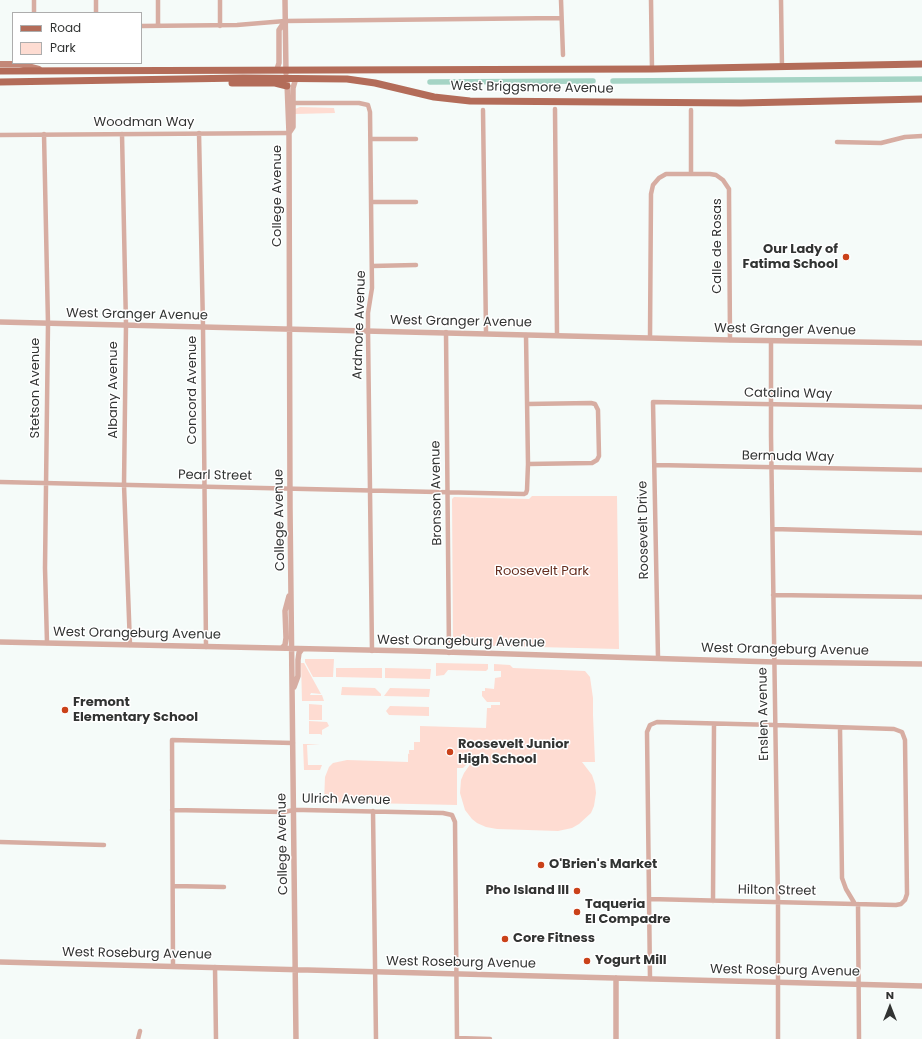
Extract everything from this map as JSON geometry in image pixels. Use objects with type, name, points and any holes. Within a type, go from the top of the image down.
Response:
[{"type":"main road","points":[[0,64],[20,64],[42,70]]},
{"type":"main road","name":"West Briggsmore Avenue","points":[[0,70],[652,69],[922,64]]},
{"type":"main road","name":"West Briggsmore Avenue","points":[[0,82],[286,78],[355,80],[427,96],[470,101],[741,103],[922,100]]},
{"type":"main road","points":[[204,79],[222,83],[278,83],[287,86]]},
{"type":"street","points":[[34,0],[34,12]]},
{"type":"street","points":[[96,0],[96,12]]},
{"type":"street","points":[[158,0],[158,26]]},
{"type":"street","points":[[220,0],[220,26]]},
{"type":"street","points":[[285,0],[286,78],[290,103]]},
{"type":"street","points":[[561,0],[563,55]]},
{"type":"street","points":[[651,0],[652,69]]},
{"type":"street","points":[[781,0],[782,67]]},
{"type":"street","points":[[142,26],[220,26],[285,21],[561,18]]},
{"type":"street","points":[[279,30],[285,21]]},
{"type":"street","points":[[274,22],[278,25],[279,30],[279,63],[277,69]]},
{"type":"street","points":[[290,103],[296,78]]},
{"type":"street","name":"Ardmore Avenue","points":[[290,103],[359,102],[369,108],[370,112],[372,288],[368,313],[368,331],[372,651]]},
{"type":"street","name":"College Avenue","points":[[290,103],[293,127],[289,133],[289,329],[296,1039]]},
{"type":"street","points":[[555,109],[557,335]]},
{"type":"street","points":[[483,110],[486,333]]},
{"type":"street","points":[[691,110],[691,174]]},
{"type":"street","name":"Concord Avenue","points":[[199,133],[203,327],[206,646]]},
{"type":"street","name":"Woodman Way","points":[[0,135],[289,133]]},
{"type":"street","name":"Stetson Avenue","points":[[44,134],[48,324],[45,568],[47,643]]},
{"type":"street","name":"Albany Avenue","points":[[122,134],[126,325],[124,485],[130,645]]},
{"type":"street","points":[[837,142],[884,143],[905,137],[922,136]]},
{"type":"street","points":[[371,139],[416,139]]},
{"type":"street","name":"Calle de Rosas","points":[[650,337],[652,189],[656,181],[663,176],[671,174],[691,174],[716,175],[723,180],[728,189],[730,340]]},
{"type":"street","points":[[372,202],[416,202]]},
{"type":"street","points":[[372,266],[416,265]]},
{"type":"street","name":"West Granger Avenue","points":[[0,322],[771,341],[922,343]]},
{"type":"street","name":"Bronson Avenue","points":[[446,332],[449,653]]},
{"type":"street","points":[[526,335],[527,404],[528,464],[595,462],[599,456],[598,410],[595,404],[527,404]]},
{"type":"street","name":"Enslen Avenue","points":[[771,341],[770,405],[778,902],[778,1039]]},
{"type":"street","name":"Catalina Way","points":[[653,402],[922,408]]},
{"type":"street","name":"Roosevelt Drive","points":[[653,402],[658,658]]},
{"type":"street","name":"Pearl Street","points":[[0,482],[522,494],[526,493],[528,488],[528,464]]},
{"type":"street","name":"Bermuda Way","points":[[655,465],[922,470]]},
{"type":"street","points":[[773,529],[922,533]]},
{"type":"street","points":[[282,648],[285,645],[286,638],[285,611],[291,588]]},
{"type":"street","points":[[773,595],[922,597]]},
{"type":"street","name":"West Orangeburg Avenue","points":[[0,642],[293,648],[774,662],[922,664]]},
{"type":"street","points":[[293,690],[298,676],[299,653],[302,649]]},
{"type":"street","points":[[650,979],[647,732],[650,725],[657,722],[840,728],[842,878],[846,889],[857,904],[859,1039]]},
{"type":"street","points":[[713,900],[714,724]]},
{"type":"street","name":"Hilton Street","points":[[649,899],[896,905],[903,902],[906,894],[905,740],[902,732],[894,729],[840,728]]},
{"type":"street","points":[[174,966],[172,740],[293,743]]},
{"type":"street","name":"Ulrich Avenue","points":[[172,810],[284,812],[294,810],[448,813],[454,818],[456,974]]},
{"type":"street","points":[[373,811],[376,1039]]},
{"type":"street","points":[[0,842],[104,845]]},
{"type":"street","points":[[174,886],[224,887]]},
{"type":"street","name":"West Roseburg Avenue","points":[[0,962],[922,986]]},
{"type":"street","points":[[215,967],[216,1039]]},
{"type":"street","points":[[456,974],[457,1039],[490,1039]]},
{"type":"street","points":[[616,978],[616,1039]]},
{"type":"street","points":[[138,1039],[140,1031]]},
{"type":"green space","points":[[300,107],[334,108],[335,113],[295,114],[295,109]]},
{"type":"green space","name":"Roosevelt Park","points":[[532,496],[617,496],[619,649],[453,644],[452,499],[454,497],[529,499]]},
{"type":"green space","points":[[305,659],[334,659],[333,677],[313,677],[305,662]]},
{"type":"green space","points":[[301,663],[304,663],[321,694],[311,693],[310,695],[322,695],[324,701],[302,701]]},
{"type":"green space","points":[[436,663],[488,664],[488,669],[486,671],[448,670],[444,675],[436,676]]},
{"type":"green space","points":[[494,664],[510,665],[513,668],[585,671],[590,677],[593,698],[595,762],[582,762],[592,775],[596,793],[594,806],[591,813],[579,824],[572,828],[558,831],[497,829],[486,827],[477,823],[465,810],[460,793],[461,780],[474,759],[468,759],[467,764],[463,768],[457,768],[457,805],[324,802],[325,777],[329,767],[333,763],[347,760],[408,762],[408,754],[410,753],[409,750],[414,750],[414,742],[420,742],[420,726],[486,728],[487,708],[491,708],[491,705],[500,705],[500,702],[487,702],[482,696],[482,691],[485,691],[485,688],[494,689],[495,678],[501,677],[501,671],[494,671]]},
{"type":"green space","points":[[336,668],[382,668],[382,678],[336,677]]},
{"type":"green space","points":[[385,668],[431,669],[430,679],[385,678]]},
{"type":"green space","points":[[342,687],[375,688],[381,696],[341,695]]},
{"type":"green space","points":[[390,688],[430,689],[429,697],[384,696]]},
{"type":"green space","points":[[309,704],[322,705],[322,720],[309,720]]},
{"type":"green space","points":[[390,706],[429,707],[429,716],[389,715],[386,711]]},
{"type":"green space","points":[[309,721],[327,722],[329,726],[322,730],[322,735],[309,734]]},
{"type":"green space","points":[[303,744],[320,744],[307,745],[308,765],[322,765],[320,770],[304,770]]},
{"type":"waterway","points":[[613,81],[922,79]]},
{"type":"waterway","points":[[430,82],[593,81]]},
{"type":"place","name":"Our Lady of Fatima School","points":[[846,257]]},
{"type":"place","name":"Fremont Elementary School","points":[[65,710]]},
{"type":"place","name":"Roosevelt Junior High School","points":[[450,752]]},
{"type":"place","name":"O'Brien's Market","points":[[541,865]]},
{"type":"place","name":"Pho Island III","points":[[577,891]]},
{"type":"place","name":"Taqueria El Compadre","points":[[577,912]]},
{"type":"place","name":"Core Fitness","points":[[505,939]]},
{"type":"place","name":"Yogurt Mill","points":[[587,961]]}]
